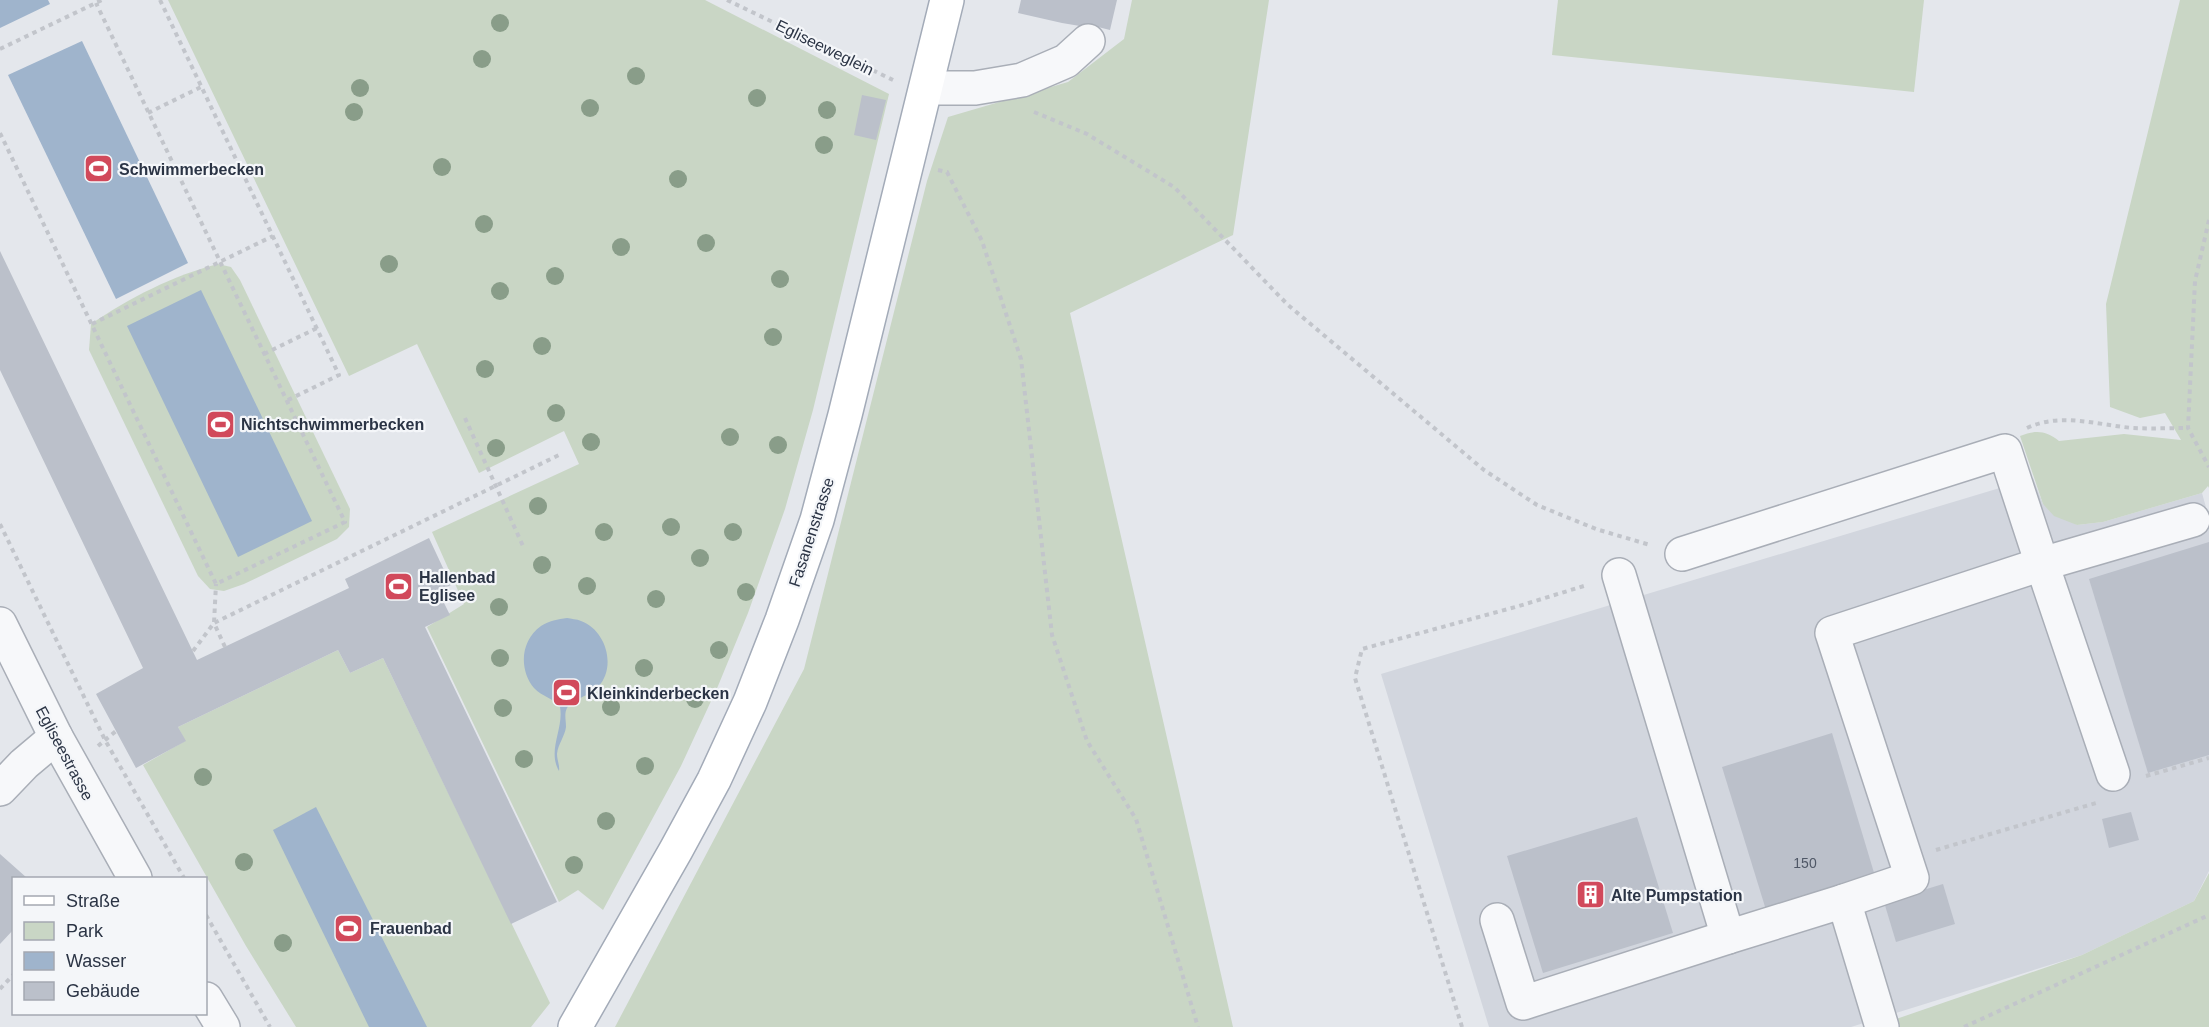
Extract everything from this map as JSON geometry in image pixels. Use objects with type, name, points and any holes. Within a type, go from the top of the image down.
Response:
[{"type":"main road","name":"Fasanenstrasse","points":[[574,1027],[708,790],[758,681],[817,520],[846,415],[947,0]]},
{"type":"street","points":[[926,88],[975,88],[1022,80],[1066,61],[1088,41]]},
{"type":"street","points":[[1682,554],[2005,451],[2116,785]]},
{"type":"street","points":[[1497,920],[1523,1003],[1912,878],[1832,633],[2042,564],[2193,520]]},
{"type":"street","points":[[1619,575],[1728,937]]},
{"type":"street","name":"Egliseestrasse","points":[[0,624],[56,737],[134,877]]},
{"type":"street","points":[[0,789],[24,764],[56,737]]},
{"type":"street","points":[[1844,901],[1882,1027]]},
{"type":"street","points":[[207,1001],[223,1027]]},
{"type":"path","points":[[0,49],[102,0]]},
{"type":"path","points":[[160,0],[339,375],[286,400]]},
{"type":"path","name":"Egliseeweglein","points":[[727,0],[898,82],[926,88]]},
{"type":"path","points":[[96,3],[345,522],[216,584]]},
{"type":"path","points":[[148,113],[201,87]]},
{"type":"path","points":[[1026,109],[1087,134],[1174,187],[1287,305],[1484,470],[1537,505],[1596,530],[1682,554]]},
{"type":"path","points":[[0,133],[216,584],[214,623],[225,647]]},
{"type":"path","points":[[908,162],[947,172],[986,252],[1021,359],[1052,634],[1087,741],[1136,819],[1198,1027]]},
{"type":"path","points":[[2209,220],[2195,281],[2188,428],[2209,467]]},
{"type":"path","points":[[92,324],[273,236]]},
{"type":"path","points":[[264,354],[317,328]]},
{"type":"path","points":[[465,418],[522,546]]},
{"type":"path","points":[[2005,451],[2015,433],[2036,424],[2074,420],[2132,428],[2188,428]]},
{"type":"path","points":[[193,651],[214,623],[561,454]]},
{"type":"path","points":[[0,524],[105,740],[183,877]]},
{"type":"path","points":[[1462,1027],[1355,678],[1362,650],[1619,575]]},
{"type":"path","points":[[1906,859],[2116,785],[2209,758]]},
{"type":"path","points":[[1964,1027],[2209,915]]},
{"type":"path","points":[[207,917],[270,1027]]},
{"type":"path","points":[[0,989],[12,977]]},
{"type":"shaded area","points":[[2033,478],[2043,504],[2077,525],[2103,522],[2202,493],[2209,518],[2209,871],[2194,901],[2082,955],[1851,1027],[1489,1027],[1381,674]]},
{"type":"green space","points":[[168,0],[705,0],[889,94],[813,410],[785,509],[748,613],[718,686],[681,766],[603,910],[578,890],[559,902],[427,627],[464,604],[432,532],[579,464],[564,431],[479,473],[417,344],[349,376]]},
{"type":"green space","points":[[1132,0],[1269,0],[1233,235],[1070,313],[1233,1027],[615,1027],[804,669],[927,181],[948,117],[1068,82],[1124,39]]},
{"type":"green space","points":[[1558,0],[1924,0],[1914,92],[1552,55]]},
{"type":"green space","points":[[2180,0],[2209,0],[2209,488],[2208,486],[2202,493],[2103,522],[2077,525],[2054,516],[2043,504],[2020,436],[2040,432],[2059,441],[2124,434],[2181,440],[2165,413],[2140,418],[2110,407],[2106,304]]},
{"type":"green space","points":[[218,264],[231,267],[240,280],[350,509],[349,527],[337,539],[244,584],[224,591],[210,589],[198,576],[89,350],[91,324],[152,288],[185,274]]},
{"type":"green space","name":"Frauenbad","points":[[338,650],[350,673],[383,658],[550,1003],[531,1027],[296,1027],[246,946],[143,765],[185,741],[178,727]]},
{"type":"green space","points":[[2209,873],[2209,1027],[1873,1027],[2082,955],[2194,901]]},
{"type":"water","points":[[0,0],[48,0],[50,4],[0,28]]},
{"type":"water","name":"Schwimmerbecken","points":[[82,41],[188,263],[116,299],[8,75]]},
{"type":"water","name":"Nichtschwimmerbecken","points":[[201,290],[312,521],[238,557],[127,326]]},
{"type":"water","name":"Kleinkinderbecken","points":[[567,618],[581,621],[597,632],[608,660],[604,679],[598,687],[567,708],[566,727],[557,754],[559,771],[555,747],[561,715],[560,707],[541,694],[529,681],[524,656],[529,639],[534,632],[554,620]]},
{"type":"water","name":"Frauenbad","points":[[316,807],[427,1027],[369,1027],[273,830]]},
{"type":"building","points":[[1021,0],[1117,0],[1110,30],[1086,24],[1086,27],[1062,23],[1018,13]]},
{"type":"building","points":[[862,95],[886,100],[876,140],[854,135]]},
{"type":"building","name":"Hallenbad Eglisee","points":[[0,251],[197,660],[349,588],[345,579],[429,538],[451,585],[438,591],[450,615],[425,627],[557,902],[511,924],[383,658],[350,673],[338,650],[178,727],[186,741],[136,768],[96,694],[143,668],[0,370]]},
{"type":"building","points":[[2209,542],[2209,755],[2148,773],[2089,579]]},
{"type":"building","points":[[1832,733],[1875,876],[1766,910],[1722,767]]},
{"type":"building","points":[[2131,812],[2139,840],[2109,848],[2102,819]]},
{"type":"building","name":"Alte Pumpstation","points":[[1637,817],[1673,933],[1543,973],[1507,856]]},
{"type":"building","points":[[0,854],[26,877],[12,877],[12,931],[0,944]]},
{"type":"building","points":[[1943,884],[1955,924],[1896,942],[1884,902]]},
{"type":"place","name":"Schwimmerbecken","points":[[98,169]]},
{"type":"place","name":"Nichtschwimmerbecken","points":[[220,424]]},
{"type":"place","name":"Hallenbad Eglisee","points":[[398,586]]},
{"type":"place","name":"Kleinkinderbecken","points":[[566,693]]},
{"type":"place","name":"Alte Pumpstation","points":[[1590,895]]},
{"type":"place","name":"Frauenbad","points":[[349,928]]}]
